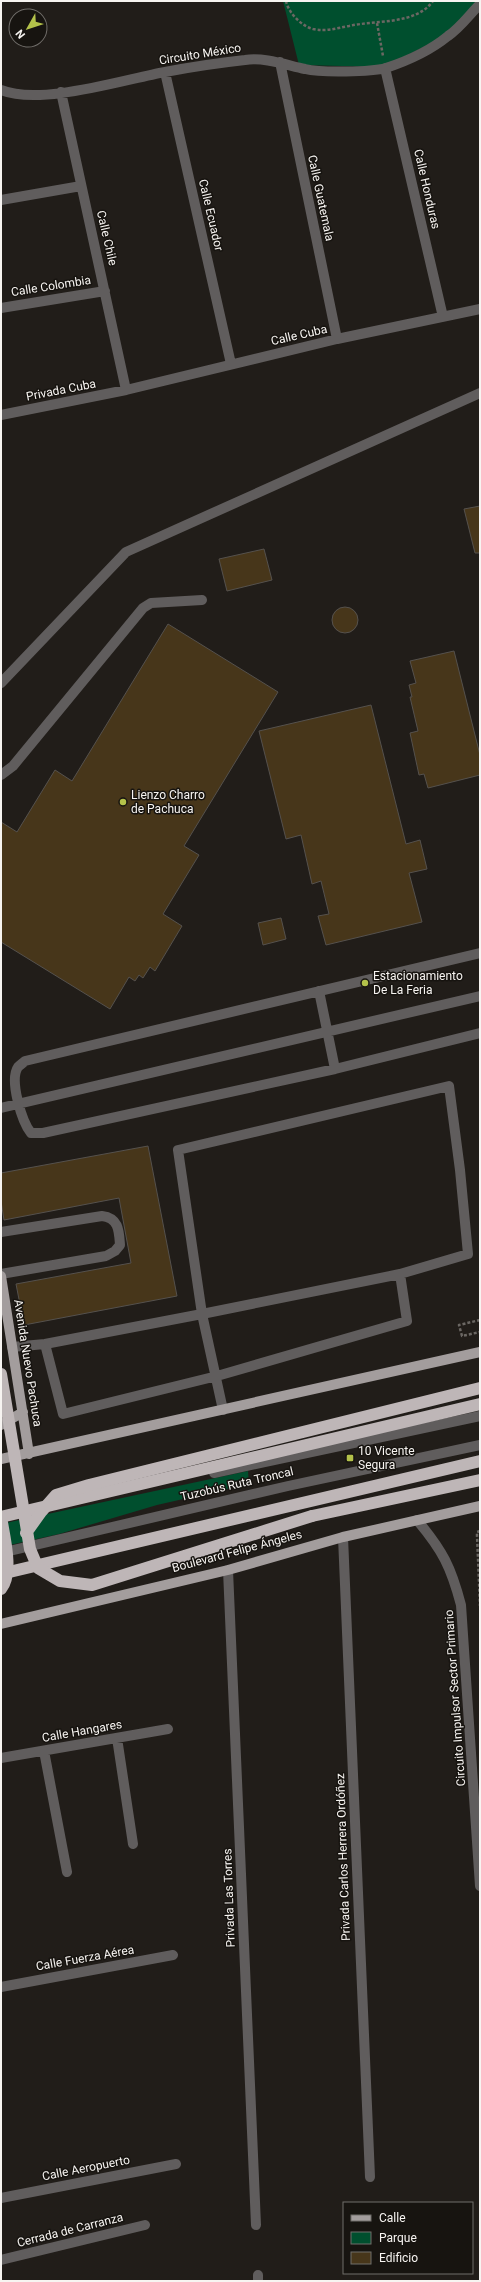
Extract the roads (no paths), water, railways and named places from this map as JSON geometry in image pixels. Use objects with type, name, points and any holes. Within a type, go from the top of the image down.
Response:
[{"type":"highway","points":[[1,1374],[26,1533],[38,1568],[60,1582],[92,1585],[312,1516],[480,1480]]},
{"type":"highway","points":[[26,1533],[41,1512],[56,1495],[89,1485],[480,1388]]},
{"type":"highway","points":[[1,1589],[5,1584],[8,1549],[3,1539],[1,1517],[480,1404]]},
{"type":"highway","points":[[1,1574],[480,1461]]},
{"type":"main road","name":"Avenida Nuevo Pachuca","points":[[1,1275],[29,1454]]},
{"type":"main road","points":[[1,1459],[29,1454],[480,1352]]},
{"type":"main road","points":[[1,1425],[23,1412]]},
{"type":"main road","name":"Boulevard Felipe Ángeles","points":[[1,1624],[228,1570],[343,1537],[480,1506]]},
{"type":"street","name":"Circuito México","points":[[1,90],[11,94],[29,95],[61,92],[165,72],[248,59],[280,62],[307,70],[342,71],[385,68],[418,54],[449,36],[480,4]]},
{"type":"street","name":"Calle Guatemala","points":[[280,62],[337,339]]},
{"type":"street","name":"Calle Honduras","points":[[385,68],[443,317]]},
{"type":"street","name":"Calle Ecuador","points":[[165,72],[231,364]]},
{"type":"street","name":"Calle Chile","points":[[61,92],[81,186],[106,291],[126,390]]},
{"type":"street","points":[[1,200],[81,186]]},
{"type":"street","name":"Calle Colombia","points":[[1,308],[106,291]]},
{"type":"street","name":"Calle Cuba","points":[[126,390],[337,339],[480,309]]},
{"type":"street","name":"Privada Cuba","points":[[1,415],[126,390]]},
{"type":"street","points":[[1,684],[126,552],[480,393]]},
{"type":"street","points":[[1,775],[13,766],[143,608],[151,603],[202,600]]},
{"type":"street","points":[[480,953],[25,1061],[18,1067],[15,1076],[18,1104],[25,1126],[31,1132],[42,1133],[335,1069],[480,1033]]},
{"type":"street","points":[[319,990],[335,1069]]},
{"type":"street","points":[[1,1108],[480,996]]},
{"type":"street","points":[[12,1347],[45,1344],[202,1314],[400,1274],[468,1254],[460,1170],[449,1086],[178,1150],[202,1314],[224,1410]]},
{"type":"street","points":[[1,1232],[102,1216],[111,1217],[118,1226],[120,1245],[115,1251],[106,1256],[1,1275]]},
{"type":"street","points":[[45,1344],[63,1414],[217,1376],[407,1321],[400,1274]]},
{"type":"street","name":"Tuzobús Ruta Troncal","points":[[1,1517],[480,1416]]},
{"type":"street","name":"Tuzobús Ruta Troncal","points":[[1,1553],[288,1486],[480,1445]]},
{"type":"street","name":"Circuito Impulsor Sector Primario","points":[[418,1520],[436,1543],[452,1571],[461,1605],[478,1802],[480,1886]]},
{"type":"street","name":"Privada Carlos Herrera Ordóñez","points":[[343,1537],[370,2177]]},
{"type":"street","name":"Privada Las Torres","points":[[228,1570],[256,2225]]},
{"type":"street","name":"Calle Hangares","points":[[1,1758],[168,1729]]},
{"type":"street","points":[[117,1738],[133,1844]]},
{"type":"street","points":[[44,1751],[66,1872]]},
{"type":"street","name":"Calle Fuerza Aérea","points":[[1,1986],[173,1955]]},
{"type":"street","name":"Calle Aeropuerto","points":[[1,2198],[176,2164]]},
{"type":"street","name":"Cerrada de Carranza","points":[[1,2260],[145,2225]]},
{"type":"place","name":"Lienzo Charro de Pachuca","points":[[123,802]]},
{"type":"place","name":"Estacionamiento De La Feria","points":[[365,983]]},
{"type":"place","name":"10 Vicente Segura","points":[[350,1458]]}]
